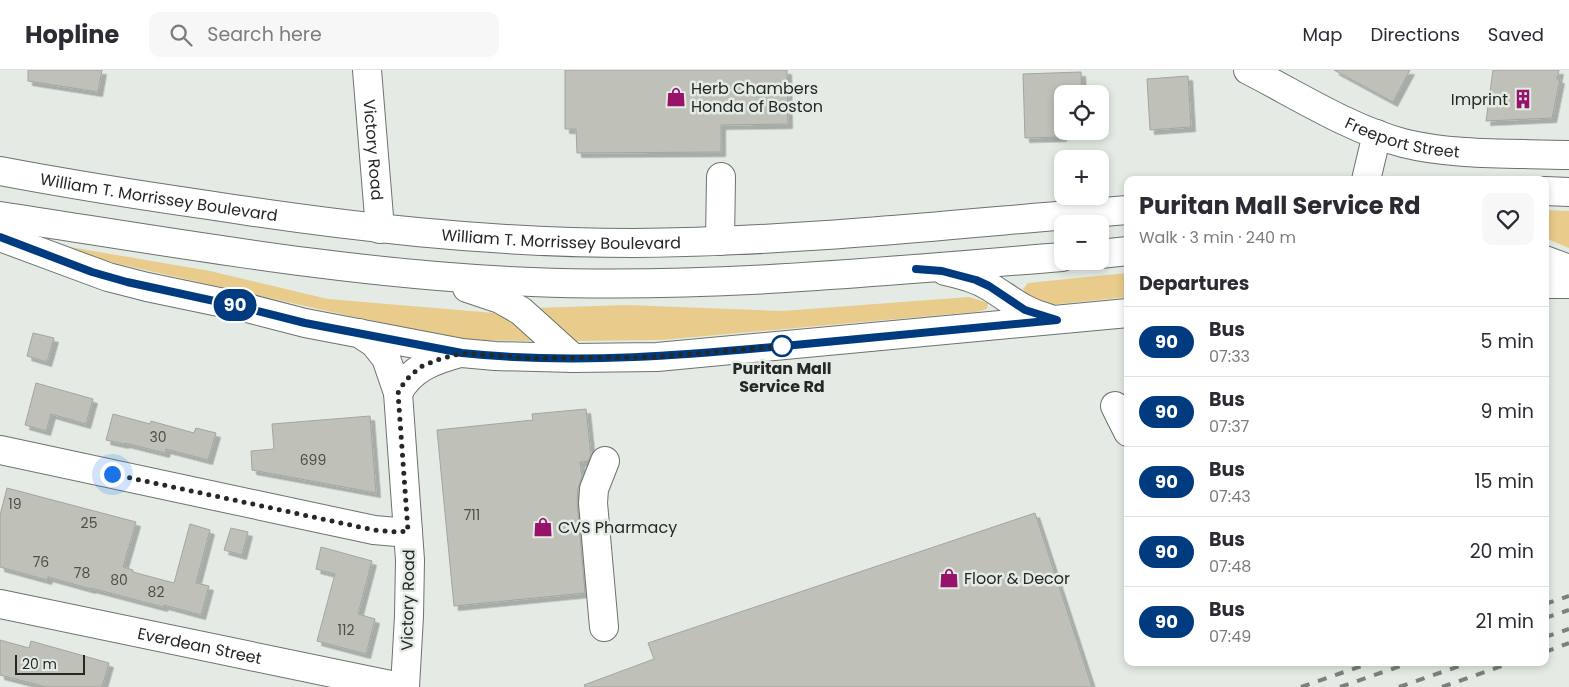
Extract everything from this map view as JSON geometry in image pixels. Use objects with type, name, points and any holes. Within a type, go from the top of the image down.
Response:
[{"type":"main road","name":"Victory Road","points":[[367,70],[380,229]]},
{"type":"main road","name":"Freeport Street","points":[[1248,70],[1340,118],[1377,134],[1409,144],[1444,150],[1569,155]]},
{"type":"main road","points":[[1367,176],[1377,134]]},
{"type":"main road","name":"William T. Morrissey Boulevard","points":[[0,171],[130,194],[296,219],[461,237],[523,240],[631,242],[720,240],[841,234],[1124,210]]},
{"type":"main road","points":[[720,240],[721,178]]},
{"type":"main road","points":[[1549,191],[1569,192]]},
{"type":"main road","points":[[0,216],[274,258],[402,274],[538,282],[651,284],[788,279],[1054,258]]},
{"type":"main road","points":[[0,237],[92,272],[127,282],[305,323],[462,353],[495,356],[574,358],[657,357],[1124,313]]},
{"type":"main road","points":[[1109,253],[1124,251]]},
{"type":"main road","points":[[1549,262],[1569,269]]},
{"type":"main road","points":[[916,269],[942,271],[976,280],[989,286],[1025,310],[1057,320]]},
{"type":"main road","points":[[402,274],[467,288],[500,299],[531,319],[574,358]]},
{"type":"main road","points":[[1549,284],[1569,284]]},
{"type":"main road","name":"Victory Road","points":[[358,332],[374,343],[383,353],[398,393],[408,531],[410,596],[405,687]]},
{"type":"main road","points":[[398,393],[405,381],[420,367],[462,353]]},
{"type":"main road","points":[[1115,406],[1124,424]]},
{"type":"main road","points":[[0,450],[374,530],[408,531]]},
{"type":"main road","points":[[604,627],[593,503],[594,489],[605,461]]},
{"type":"main road","name":"Everdean Street","points":[[0,604],[400,687]]},
{"type":"shaded area","points":[[1549,210],[1569,211],[1569,248],[1549,240]]},
{"type":"shaded area","points":[[64,246],[210,271],[328,299],[494,313],[518,323],[535,341],[467,340],[345,315],[110,262]]},
{"type":"shaded area","points":[[1124,273],[1124,297],[1040,306],[1023,289],[1028,283]]},
{"type":"shaded area","points":[[969,297],[988,303],[987,309],[975,312],[661,340],[574,341],[535,308],[626,305],[782,311]]},
{"type":"building","points":[[28,70],[102,70],[98,92],[28,81]]},
{"type":"building","name":"Herb Chambers Honda of Boston","points":[[565,70],[787,70],[788,124],[721,125],[721,152],[577,153],[576,129],[565,129]]},
{"type":"building","name":"Imprint","points":[[1334,70],[1410,70],[1393,102]]},
{"type":"building","name":"Imprint","points":[[1493,70],[1559,70],[1557,79],[1560,79],[1552,118],[1486,121]]},
{"type":"building","points":[[1081,72],[1082,85],[1054,85],[1054,137],[1025,138],[1023,74]]},
{"type":"building","points":[[1188,76],[1191,127],[1150,130],[1147,79]]},
{"type":"building","points":[[33,333],[54,338],[47,362],[27,356]]},
{"type":"building","points":[[36,383],[93,399],[86,424],[51,414],[46,431],[25,425]]},
{"type":"building","name":"CVS Pharmacy","points":[[586,409],[591,455],[588,461],[580,462],[582,477],[578,488],[577,502],[585,593],[454,606],[437,430],[533,420],[532,414]]},
{"type":"building","points":[[113,414],[150,424],[151,421],[194,433],[196,428],[216,433],[208,460],[166,449],[165,453],[106,440]]},
{"type":"building","points":[[370,416],[376,493],[252,470],[251,451],[274,449],[272,424]]},
{"type":"building","points":[[7,488],[136,522],[123,567],[133,570],[133,572],[174,583],[190,524],[210,530],[196,583],[209,586],[201,615],[48,577],[47,580],[0,567],[0,515]]},
{"type":"building","name":"Floor & Decor","points":[[1035,513],[1092,687],[585,687],[584,685],[654,659],[648,643]]},
{"type":"building","points":[[231,528],[248,532],[242,555],[224,550]]},
{"type":"building","points":[[321,547],[372,561],[358,614],[375,619],[366,654],[317,641],[335,574],[316,569]]},
{"type":"building","points":[[0,640],[29,648],[31,641],[109,663],[102,687],[46,687],[0,675]]},
{"type":"railway","points":[[1549,603],[1569,596]]},
{"type":"railway","points":[[1549,617],[1569,610]]},
{"type":"railway","points":[[1549,636],[1569,629]]},
{"type":"railway","points":[[1549,650],[1569,643]]},
{"type":"railway","points":[[1301,687],[1361,666]]},
{"type":"railway","points":[[1340,687],[1400,666]]},
{"type":"railway","points":[[1399,687],[1459,666]]},
{"type":"railway","points":[[1442,687],[1502,666]]},
{"type":"bus line","name":"90","points":[[0,237],[108,277],[147,287],[242,307],[305,323],[479,355],[528,358],[657,357],[1057,320],[1025,310],[989,286],[976,280],[942,271],[916,269]]},
{"type":"place","name":"Herb Chambers Honda of Boston","points":[[676,97]]},
{"type":"place","name":"Imprint","points":[[1523,99]]},
{"type":"place","name":"Puritan Mall Service Rd","points":[[782,346]]},
{"type":"place","name":"CVS Pharmacy","points":[[543,527]]},
{"type":"place","name":"Floor & Decor","points":[[949,578]]},
{"type":"route","points":[[112,474],[374,530],[408,531],[398,393],[410,375],[420,367],[462,353],[528,358],[657,357],[782,346]]}]
